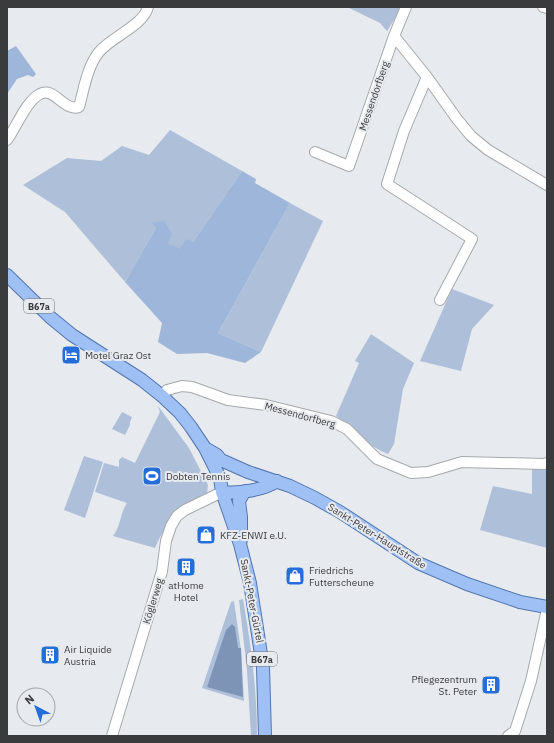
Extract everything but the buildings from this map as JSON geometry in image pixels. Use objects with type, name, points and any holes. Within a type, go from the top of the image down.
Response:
[{"type":"main road","name":"Sankt-Peter-Hauptstraße","points":[[7,275],[50,317],[72,335],[142,380],[162,396],[180,413],[205,448],[228,463],[315,498],[340,512],[418,563],[467,584],[520,602],[547,608]]},
{"type":"main road","name":"Sankt-Peter-Gürtel","points":[[205,448],[220,478],[222,492],[240,544],[250,583],[263,667],[265,736]]},
{"type":"main road","points":[[222,492],[233,493],[270,486],[273,480]]},
{"type":"main road","points":[[222,492],[234,486],[273,480]]},
{"type":"main road","points":[[240,544],[241,517],[239,501],[245,491]]},
{"type":"street","points":[[7,140],[25,109],[38,95],[42,93],[45,92],[58,97],[68,106],[76,108],[79,107],[90,69],[98,53],[108,42],[128,30],[146,12],[148,7]]},
{"type":"street","name":"Messendorfberg","points":[[315,152],[349,166],[394,36],[406,7]]},
{"type":"street","points":[[543,7],[547,8]]},
{"type":"street","points":[[394,36],[428,76],[457,119],[471,136],[488,150],[547,184]]},
{"type":"street","points":[[428,76],[404,131],[387,184],[472,239],[440,300]]},
{"type":"street","name":"Messendorfberg","points":[[162,396],[167,390],[182,386],[192,387],[228,400],[266,405],[331,421],[347,429],[377,459],[411,472],[428,472],[462,462],[524,464],[547,463]]},
{"type":"street","name":"Köglerweg","points":[[112,736],[162,571],[166,541],[171,526],[177,516],[185,510],[222,492]]},
{"type":"street","points":[[508,736],[515,731],[531,681],[547,608]]},
{"type":"shaded area","points":[[347,7],[402,7],[387,31],[380,23]]},
{"type":"shaded area","points":[[16,46],[36,74],[33,77],[28,75],[17,79],[7,94],[7,51]]},
{"type":"shaded area","points":[[170,130],[242,171],[193,242],[180,250],[168,243],[153,223],[156,228],[125,282],[65,212],[23,185],[67,158],[101,161],[122,146],[149,155]]},
{"type":"shaded area","points":[[242,171],[256,179],[255,183],[290,203],[218,333],[261,352],[245,363],[207,353],[177,354],[158,342],[162,323],[125,282],[156,228],[152,223],[164,221],[172,234],[168,243],[180,249],[186,239],[193,242]]},
{"type":"shaded area","points":[[290,203],[323,221],[261,352],[218,333]]},
{"type":"shaded area","points":[[452,289],[494,305],[472,329],[461,371],[420,361]]},
{"type":"shaded area","points":[[371,334],[414,363],[403,389],[394,444],[388,454],[354,433],[336,416],[359,363],[355,361]]},
{"type":"shaded area","name":"Dobten Tennis","points":[[158,406],[189,448],[208,485],[207,493],[180,508],[160,537],[155,548],[113,536],[118,528],[127,503],[95,492],[104,463],[119,467],[119,460],[122,457],[135,463],[160,412]]},
{"type":"shaded area","points":[[122,412],[132,417],[125,435],[112,429]]},
{"type":"shaded area","points":[[84,456],[103,462],[85,518],[64,510]]},
{"type":"shaded area","points":[[547,463],[547,548],[480,530],[493,486],[532,494],[532,464]]},
{"type":"shaded area","points":[[243,599],[253,668],[257,736],[251,736],[247,670],[239,600]]},
{"type":"shaded area","points":[[234,601],[241,650],[244,701],[202,688],[231,602]]},
{"type":"shaded area","points":[[232,624],[235,627],[238,648],[241,648],[243,697],[207,687],[226,630]]},
{"type":"place","name":"Motel Graz Ost","points":[[71,355]]},
{"type":"place","name":"Dobten Tennis","points":[[152,476]]},
{"type":"place","name":"KFZ-ENWI e.U.","points":[[206,535]]},
{"type":"place","name":"atHome Hotel","points":[[186,567]]},
{"type":"place","name":"Friedrichs Futterscheune","points":[[295,576]]},
{"type":"place","name":"Air Liquide Austria","points":[[50,655]]},
{"type":"place","name":"Pflegezentrum St. Peter","points":[[491,685]]}]
